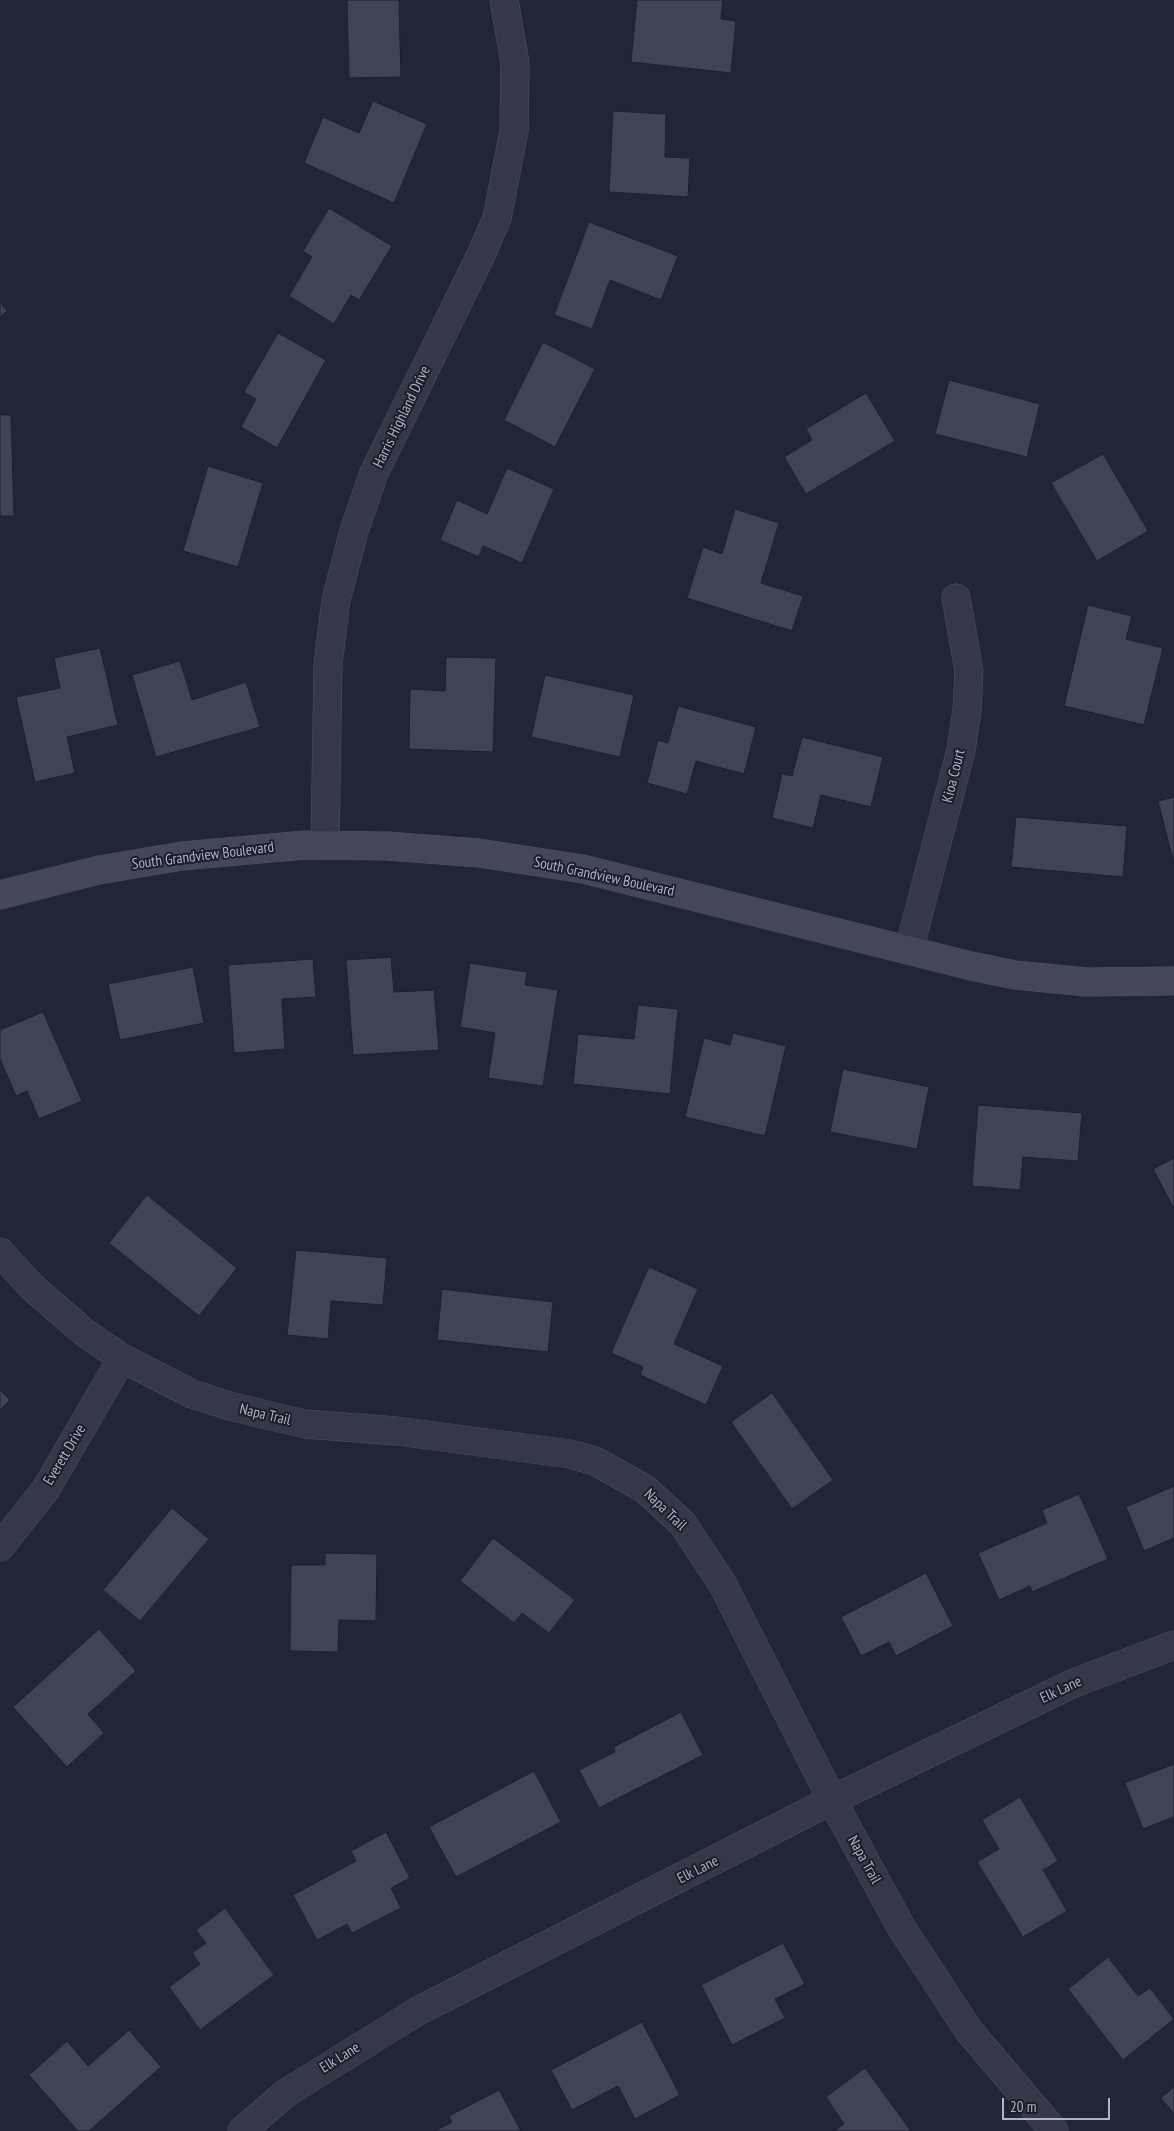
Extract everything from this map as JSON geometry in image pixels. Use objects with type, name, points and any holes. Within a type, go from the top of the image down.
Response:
[{"type":"street","name":"Harris Highland Drive","points":[[325,845],[328,664],[336,600],[354,531],[374,474],[482,255],[497,218],[514,131],[515,63],[504,0]]},
{"type":"street","name":"Kioa Court","points":[[909,950],[961,750],[967,710],[969,671],[956,598]]},
{"type":"street","name":"South Grandview Boulevard","points":[[0,895],[99,870],[182,856],[325,845],[387,846],[479,853],[583,869],[971,966],[1015,975],[1086,982],[1174,981]]},
{"type":"street","name":"Napa Trail","points":[[0,1252],[32,1287],[85,1334],[122,1358],[192,1394],[233,1407],[305,1424],[397,1432],[570,1454],[595,1461],[645,1490],[683,1524],[723,1585],[832,1800],[901,1927],[969,2031],[1054,2131]]},
{"type":"street","name":"Everett Drive","points":[[0,1547],[46,1489],[122,1358]]},
{"type":"street","name":"Elk Lane","points":[[242,2131],[286,2093],[418,2011],[832,1800],[1074,1683],[1174,1645]]},
{"type":"building","points":[[347,0],[399,0],[401,77],[349,78]]},
{"type":"building","points":[[637,0],[723,0],[721,19],[736,21],[731,73],[631,62]]},
{"type":"building","points":[[373,101],[427,124],[394,203],[304,163],[323,117],[359,133]]},
{"type":"building","points":[[613,111],[666,114],[665,157],[690,158],[688,197],[609,192]]},
{"type":"building","points":[[329,208],[392,246],[359,300],[351,295],[334,324],[289,296],[312,257],[303,251]]},
{"type":"building","points":[[589,222],[678,256],[661,300],[610,280],[592,329],[554,315]]},
{"type":"building","points":[[0,302],[7,311],[0,317]]},
{"type":"building","points":[[278,333],[326,360],[277,448],[241,427],[256,399],[244,392]]},
{"type":"building","points":[[543,342],[595,369],[555,447],[504,420]]},
{"type":"building","points":[[949,380],[1040,404],[1027,457],[935,434]]},
{"type":"building","points":[[866,393],[895,441],[806,494],[784,457],[812,440],[806,429]]},
{"type":"building","points":[[0,415],[11,415],[14,516],[0,516]]},
{"type":"building","points":[[1103,454],[1148,531],[1097,561],[1051,483]]},
{"type":"building","points":[[208,466],[263,483],[238,567],[183,551]]},
{"type":"building","points":[[507,468],[554,489],[522,563],[483,546],[479,557],[440,540],[457,500],[487,514]]},
{"type":"building","points":[[735,509],[779,523],[761,583],[803,596],[792,631],[687,598],[703,547],[722,554]]},
{"type":"building","points":[[1088,605],[1132,616],[1126,639],[1163,648],[1144,725],[1064,706]]},
{"type":"building","points":[[100,648],[118,725],[67,737],[75,773],[35,782],[16,697],[60,688],[54,658]]},
{"type":"building","points":[[446,657],[496,658],[493,752],[409,749],[410,689],[445,691]]},
{"type":"building","points":[[180,661],[192,700],[246,682],[260,727],[156,757],[132,675]]},
{"type":"building","points":[[545,675],[634,695],[620,757],[531,737]]},
{"type":"building","points":[[678,706],[756,727],[744,774],[696,761],[687,794],[647,783],[658,740],[668,743]]},
{"type":"building","points":[[802,737],[883,757],[871,807],[821,795],[813,828],[772,818],[782,774],[792,776]]},
{"type":"building","points":[[1174,797],[1174,864],[1158,801]]},
{"type":"building","points":[[1016,817],[1127,826],[1123,877],[1011,867]]},
{"type":"building","points":[[391,957],[394,992],[434,990],[439,1050],[353,1055],[346,960]]},
{"type":"building","points":[[313,959],[316,997],[282,999],[285,1049],[234,1053],[228,965]]},
{"type":"building","points":[[470,963],[527,972],[525,985],[558,990],[543,1086],[488,1078],[495,1033],[460,1027]]},
{"type":"building","points":[[193,967],[204,1023],[120,1040],[108,984]]},
{"type":"building","points":[[638,1005],[678,1009],[670,1094],[573,1084],[578,1034],[634,1039]]},
{"type":"building","points":[[43,1012],[82,1101],[39,1119],[27,1091],[16,1096],[0,1059],[0,1030]]},
{"type":"building","points":[[733,1033],[786,1046],[765,1136],[685,1117],[704,1038],[730,1045]]},
{"type":"building","points":[[843,1069],[929,1087],[917,1149],[830,1132]]},
{"type":"building","points":[[978,1105],[1082,1113],[1078,1161],[1023,1157],[1020,1190],[972,1186]]},
{"type":"building","points":[[1174,1158],[1174,1209],[1153,1169]]},
{"type":"building","points":[[147,1195],[237,1268],[199,1316],[109,1243]]},
{"type":"building","points":[[296,1250],[387,1258],[383,1305],[331,1301],[328,1339],[287,1335]]},
{"type":"building","points":[[649,1267],[698,1289],[674,1344],[723,1366],[706,1405],[640,1375],[643,1367],[611,1353]]},
{"type":"building","points":[[442,1289],[553,1302],[548,1352],[437,1340]]},
{"type":"building","points":[[0,1390],[10,1400],[0,1410]]},
{"type":"building","points":[[772,1393],[833,1480],[792,1509],[731,1422]]},
{"type":"building","points":[[1174,1486],[1174,1538],[1144,1551],[1126,1507]]},
{"type":"building","points":[[1079,1494],[1108,1559],[1032,1592],[1030,1586],[999,1600],[978,1553],[1047,1523],[1042,1510]]},
{"type":"building","points":[[172,1508],[209,1539],[140,1621],[103,1590]]},
{"type":"building","points":[[493,1538],[575,1600],[549,1633],[522,1613],[514,1623],[460,1581]]},
{"type":"building","points":[[325,1553],[377,1554],[376,1621],[339,1620],[338,1652],[290,1651],[291,1565],[325,1565]]},
{"type":"building","points":[[926,1573],[953,1626],[896,1656],[889,1642],[861,1656],[841,1617]]},
{"type":"building","points":[[99,1629],[136,1671],[88,1714],[104,1733],[67,1767],[13,1707]]},
{"type":"building","points":[[681,1712],[703,1755],[599,1808],[579,1770],[615,1752],[614,1747]]},
{"type":"building","points":[[1174,1764],[1174,1817],[1143,1829],[1125,1783]]},
{"type":"building","points":[[534,1771],[561,1822],[456,1877],[429,1827]]},
{"type":"building","points":[[1020,1797],[1058,1861],[1043,1870],[1067,1911],[1023,1937],[977,1862],[999,1849],[982,1820]]},
{"type":"building","points":[[386,1832],[410,1878],[391,1888],[401,1908],[352,1933],[347,1924],[317,1940],[293,1895],[356,1861],[351,1851]]},
{"type":"building","points":[[225,1908],[274,1975],[200,2030],[169,1987],[200,1964],[192,1953],[206,1943],[196,1930]]},
{"type":"building","points":[[783,1943],[805,1984],[775,1999],[785,2018],[732,2045],[701,1985]]},
{"type":"building","points":[[1108,1957],[1138,1996],[1150,1988],[1174,2019],[1123,2060],[1068,1989]]},
{"type":"building","points":[[642,2022],[680,2095],[635,2119],[618,2086],[572,2110],[551,2070]]},
{"type":"building","points":[[129,2030],[161,2067],[89,2131],[78,2131],[29,2075],[67,2041],[88,2066]]},
{"type":"building","points":[[865,2068],[911,2131],[834,2131],[844,2124],[826,2097]]},
{"type":"building","points":[[1174,2087],[1174,2114],[1161,2098]]},
{"type":"building","points":[[499,2090],[521,2131],[435,2131],[452,2122],[449,2116]]}]
